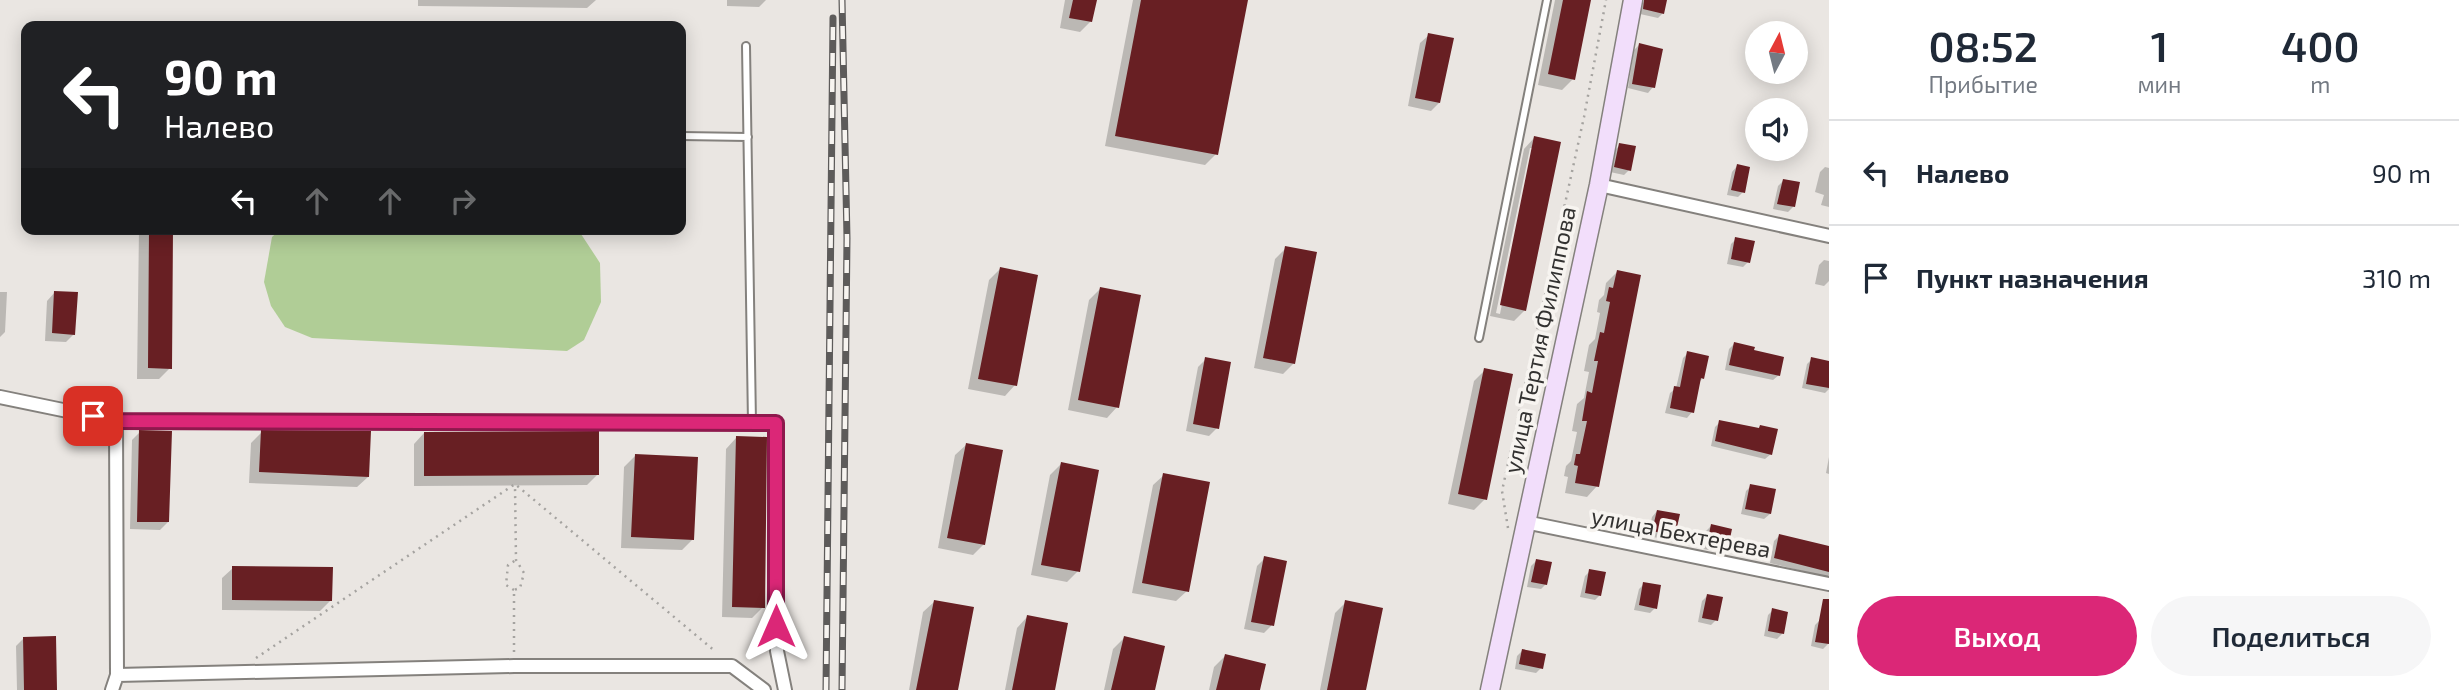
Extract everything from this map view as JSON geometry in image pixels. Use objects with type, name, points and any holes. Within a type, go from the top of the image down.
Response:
[{"type":"street","name":"улица Тертия Филиппова","points":[[1490,690],[1599,185],[1633,0]]},
{"type":"street","points":[[1599,185],[1829,236]]},
{"type":"street","points":[[0,397],[116,421],[776,423],[776,651],[785,690]]},
{"type":"street","points":[[112,690],[117,675],[116,421]]},
{"type":"street","name":"улица Бехтерева","points":[[1525,522],[1829,584]]},
{"type":"street","points":[[117,675],[513,666],[732,666],[764,690]]},
{"type":"lane","points":[[1479,338],[1547,0]]},
{"type":"lane","points":[[746,46],[752,423]]},
{"type":"lane","points":[[686,136],[748,137]]},
{"type":"path","points":[[1508,532],[1502,491],[1584,117],[1606,0]]},
{"type":"path","points":[[514,590],[520,588],[524,573],[516,560],[515,484]]},
{"type":"path","points":[[515,484],[732,666]]},
{"type":"path","points":[[234,672],[515,484]]},
{"type":"path","points":[[514,590],[506,585],[506,575],[508,565],[516,560]]},
{"type":"path","points":[[513,666],[514,590]]},
{"type":"green space","points":[[582,235],[600,263],[601,302],[584,340],[567,351],[312,338],[285,327],[271,306],[264,282],[272,237]]},
{"type":"building","points":[[1073,0],[1097,0],[1092,22],[1069,18]]},
{"type":"building","points":[[1141,0],[1248,0],[1218,155],[1115,136]]},
{"type":"building","points":[[1563,0],[1591,0],[1575,80],[1548,74]]},
{"type":"building","points":[[1644,0],[1667,0],[1664,14],[1643,9]]},
{"type":"building","points":[[1428,33],[1454,38],[1440,103],[1415,98]]},
{"type":"building","points":[[1639,43],[1663,49],[1655,88],[1632,84]]},
{"type":"building","points":[[1534,136],[1561,142],[1526,311],[1500,305]]},
{"type":"building","points":[[1619,143],[1636,146],[1631,171],[1614,167]]},
{"type":"building","points":[[1737,164],[1750,167],[1745,193],[1731,190]]},
{"type":"building","points":[[1783,179],[1800,182],[1795,207],[1777,204]]},
{"type":"building","points":[[149,235],[173,235],[172,369],[148,368]]},
{"type":"building","points":[[1735,237],[1755,241],[1750,263],[1731,259]]},
{"type":"building","points":[[1285,246],[1317,252],[1295,364],[1263,358]]},
{"type":"building","points":[[1000,267],[1038,275],[1017,386],[978,379]]},
{"type":"building","points":[[1617,270],[1641,275],[1599,487],[1575,483],[1578,466],[1574,465],[1576,454],[1580,454],[1587,421],[1582,421],[1587,391],[1592,393],[1598,361],[1594,361],[1600,332],[1604,333],[1610,302],[1606,301],[1609,287],[1613,288]]},
{"type":"building","points":[[1100,287],[1141,295],[1119,408],[1078,400]]},
{"type":"building","points":[[54,291],[78,292],[75,335],[52,333]]},
{"type":"building","points":[[1734,342],[1784,357],[1780,376],[1729,365]]},
{"type":"building","points":[[1687,351],[1709,356],[1704,379],[1701,378],[1694,413],[1670,408],[1674,386],[1680,387]]},
{"type":"building","points":[[1205,357],[1231,362],[1219,429],[1193,424]]},
{"type":"building","points":[[1811,357],[1829,361],[1829,388],[1806,384]]},
{"type":"building","points":[[1484,368],[1513,374],[1487,500],[1458,494]]},
{"type":"building","points":[[1719,420],[1778,429],[1772,455],[1715,441]]},
{"type":"building","points":[[139,430],[172,431],[169,522],[137,522]]},
{"type":"building","points":[[261,430],[371,431],[369,477],[259,472]]},
{"type":"building","points":[[599,431],[599,475],[424,476],[424,432]]},
{"type":"building","points":[[736,436],[767,437],[765,608],[732,607]]},
{"type":"building","points":[[966,443],[1003,450],[985,545],[947,538]]},
{"type":"building","points":[[635,454],[698,457],[694,540],[631,537]]},
{"type":"building","points":[[1061,462],[1099,470],[1080,572],[1041,565]]},
{"type":"building","points":[[1163,473],[1210,482],[1189,592],[1142,583]]},
{"type":"building","points":[[1750,484],[1776,489],[1771,514],[1745,509]]},
{"type":"building","points":[[1657,510],[1680,514],[1675,536],[1652,531]]},
{"type":"building","points":[[1711,524],[1732,529],[1728,548],[1707,544]]},
{"type":"building","points":[[1779,534],[1829,546],[1829,572],[1774,558]]},
{"type":"building","points":[[1264,556],[1287,561],[1274,626],[1251,622]]},
{"type":"building","points":[[1536,559],[1552,562],[1547,585],[1531,582]]},
{"type":"building","points":[[232,566],[333,567],[332,601],[232,600]]},
{"type":"building","points":[[1589,569],[1606,572],[1601,596],[1585,593]]},
{"type":"building","points":[[1643,582],[1661,585],[1657,609],[1639,605]]},
{"type":"building","points":[[1707,594],[1723,597],[1718,621],[1702,618]]},
{"type":"building","points":[[1823,599],[1829,599],[1829,644],[1815,642]]},
{"type":"building","points":[[934,600],[974,607],[958,690],[916,690]]},
{"type":"building","points":[[1345,600],[1383,608],[1366,690],[1327,690]]},
{"type":"building","points":[[1772,608],[1788,612],[1784,634],[1768,631]]},
{"type":"building","points":[[1027,615],[1068,623],[1055,690],[1012,690]]},
{"type":"building","points":[[56,636],[57,690],[24,690],[23,637]]},
{"type":"building","points":[[1124,636],[1165,646],[1155,690],[1111,690]]},
{"type":"building","points":[[1522,649],[1546,654],[1543,669],[1519,664]]},
{"type":"building","points":[[1225,654],[1266,664],[1260,690],[1216,690]]},
{"type":"railway","points":[[842,0],[847,238],[842,690]]},
{"type":"railway","points":[[826,690],[833,18]]},
{"type":"route","points":[[93,416],[116,421],[776,423],[776,626]]}]
